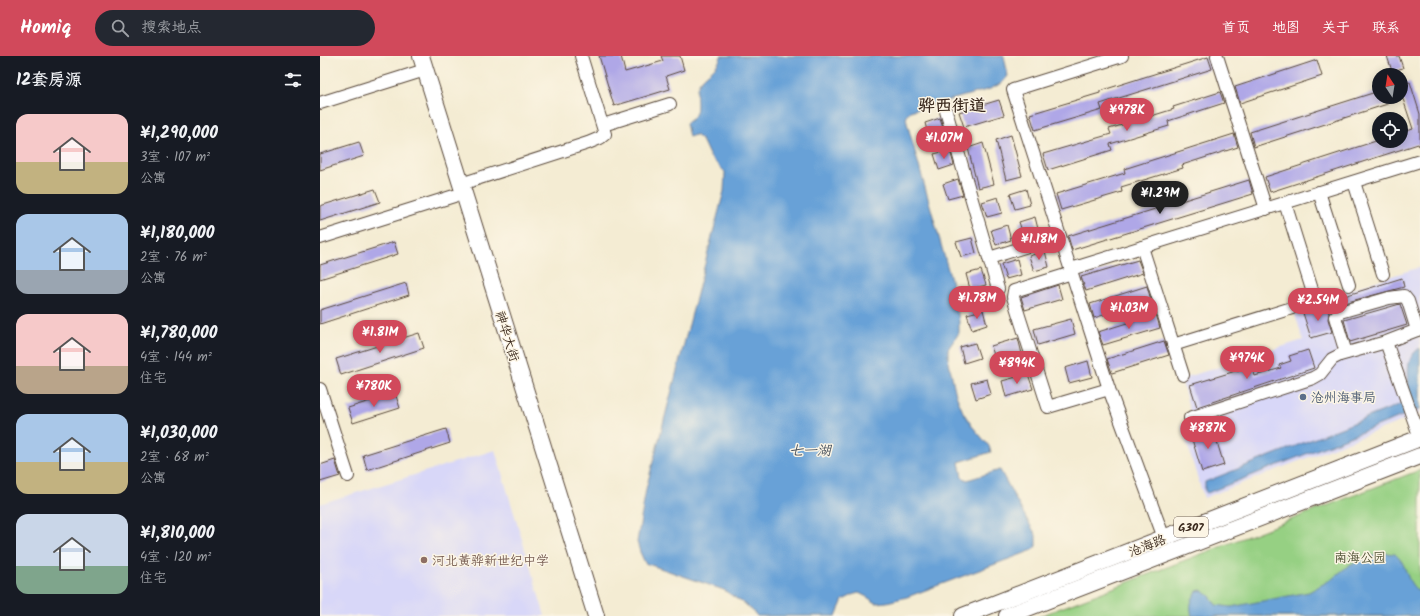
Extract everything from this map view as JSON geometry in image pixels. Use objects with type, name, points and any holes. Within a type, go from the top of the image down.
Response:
[{"type":"main road","name":"神华大街","points":[[410,56],[420,66],[585,616]]},
{"type":"main road","name":"神华大街","points":[[457,190],[596,616]]},
{"type":"main road","name":"沧海路","points":[[963,616],[1420,438]]},
{"type":"main road","name":"沧海路","points":[[1007,616],[1420,456]]},
{"type":"street","points":[[320,238],[600,138],[605,134],[582,56]]},
{"type":"street","points":[[1122,56],[1012,90],[1072,271],[1109,389],[1164,538]]},
{"type":"street","points":[[1217,56],[1266,209]]},
{"type":"street","points":[[320,103],[420,66]]},
{"type":"street","points":[[603,125],[670,104]]},
{"type":"street","points":[[946,111],[998,289]]},
{"type":"street","points":[[1109,389],[1048,407],[1013,297],[1014,291],[1142,247],[1420,161]]},
{"type":"street","points":[[1354,182],[1383,274]]},
{"type":"street","points":[[1319,192],[1349,285]]},
{"type":"street","points":[[1285,203],[1314,296]]},
{"type":"street","points":[[989,258],[1060,236]]},
{"type":"street","points":[[1142,247],[1183,376]]},
{"type":"street","points":[[1190,418],[1313,378],[1320,374],[1332,359],[1346,353],[1386,342],[1419,330],[1408,301],[1404,296],[1389,298],[1340,312],[1335,317],[1346,353]]},
{"type":"street","points":[[1173,345],[1292,308]]},
{"type":"street","points":[[1386,342],[1420,438]]},
{"type":"street","points":[[320,389],[348,476]]},
{"type":"shaded area","name":"沧州海事局","points":[[1420,267],[1420,414],[1204,498],[1181,425],[1193,422],[1181,379],[1303,340],[1293,308]]},
{"type":"shaded area","name":"河北黄骅新世纪中学","points":[[495,450],[545,616],[320,616],[320,504]]},
{"type":"green space","name":"南海公园","points":[[1420,470],[1420,616],[1040,616]]},
{"type":"water","name":"七一湖","points":[[721,56],[1004,56],[1008,76],[1002,83],[990,89],[910,111],[906,116],[956,298],[959,333],[948,349],[948,358],[956,395],[963,412],[972,426],[989,446],[991,452],[959,462],[962,477],[967,480],[1000,470],[1036,535],[1036,546],[1033,550],[907,597],[887,602],[876,603],[859,593],[855,594],[843,600],[836,616],[757,616],[750,608],[724,590],[645,563],[637,542],[646,489],[724,191],[725,172],[710,157],[702,140],[695,135],[689,137],[686,123],[691,120],[696,112],[698,85],[716,66]]},
{"type":"water","points":[[1420,348],[1420,409],[1207,493],[1205,491],[1205,482],[1401,404],[1406,397],[1408,390],[1408,368],[1410,361],[1413,354]]},
{"type":"water","points":[[1385,553],[1395,554],[1402,562],[1413,586],[1420,592],[1420,616],[1192,616],[1191,603],[1197,591],[1201,590],[1210,596],[1216,605],[1231,607],[1309,592],[1332,579],[1349,565],[1365,558]]},
{"type":"building","points":[[599,56],[621,56],[625,72],[663,61],[661,56],[680,56],[684,70],[666,76],[670,89],[614,106]]},
{"type":"building","points":[[1387,56],[1399,56],[1403,68],[1391,68]]},
{"type":"building","points":[[1208,57],[1212,69],[1100,104],[1102,110],[1035,130],[1030,114],[1100,93],[1100,91]]},
{"type":"building","points":[[1317,60],[1322,76],[1240,103],[1235,87]]},
{"type":"building","points":[[1410,82],[1420,114],[1420,146],[1418,144],[1408,147],[1408,131],[1413,129],[1405,104],[1408,104],[1408,83]]},
{"type":"building","points":[[1220,92],[1224,103],[1168,121],[1169,126],[1110,144],[1112,150],[1048,170],[1043,154],[1111,134],[1109,129],[1174,109],[1173,107]]},
{"type":"building","points":[[1372,93],[1372,104],[1387,104],[1254,147],[1250,132]]},
{"type":"building","points":[[999,100],[1004,115],[964,127],[959,112]]},
{"type":"building","points":[[940,118],[945,133],[929,138],[925,123]]},
{"type":"building","points":[[1234,134],[1238,147],[1182,165],[1183,168],[1121,187],[1122,192],[1061,210],[1056,194],[1125,173],[1124,169]]},
{"type":"building","points":[[1011,135],[1022,176],[1006,180],[996,140]]},
{"type":"building","points":[[359,142],[364,156],[320,170],[320,154]]},
{"type":"building","points":[[1372,142],[1372,148],[1406,148],[1270,192],[1265,177]]},
{"type":"building","points":[[983,143],[994,184],[978,188],[968,148]]},
{"type":"building","points":[[950,150],[954,165],[939,170],[934,154]]},
{"type":"building","points":[[958,179],[963,195],[948,199],[943,184]]},
{"type":"building","points":[[1249,180],[1253,194],[1072,250],[1068,236]]},
{"type":"building","points":[[375,189],[380,202],[320,221],[320,206]]},
{"type":"building","points":[[1026,189],[1030,205],[1015,209],[1010,194]]},
{"type":"building","points":[[998,197],[1002,213],[987,217],[982,202]]},
{"type":"building","points":[[1035,217],[1039,233],[1024,237],[1019,222]]},
{"type":"building","points":[[1007,225],[1011,240],[996,245],[991,230]]},
{"type":"building","points":[[972,238],[976,253],[961,257],[956,242]]},
{"type":"building","points":[[394,242],[398,254],[320,279],[320,265]]},
{"type":"building","points":[[1045,251],[1049,267],[1034,271],[1029,256]]},
{"type":"building","points":[[1017,259],[1021,275],[1006,279],[1001,264]]},
{"type":"building","points":[[1138,260],[1143,273],[1086,291],[1081,277]]},
{"type":"building","points":[[981,270],[986,285],[970,289],[966,274]]},
{"type":"building","points":[[1402,278],[1404,287],[1340,304],[1338,298]]},
{"type":"building","points":[[406,283],[409,295],[320,324],[320,310]]},
{"type":"building","points":[[1058,285],[1062,299],[1025,310],[1021,297]]},
{"type":"building","points":[[1147,286],[1151,300],[1094,318],[1090,304]]},
{"type":"building","points":[[1400,304],[1407,325],[1350,342],[1344,320]]},
{"type":"building","points":[[1327,306],[1329,313],[1328,319],[1332,332],[1311,338],[1303,313]]},
{"type":"building","points":[[983,310],[987,325],[972,330],[967,314]]},
{"type":"building","points":[[1156,314],[1160,328],[1103,345],[1098,332]]},
{"type":"building","points":[[1071,319],[1075,334],[1038,345],[1034,329]]},
{"type":"building","points":[[419,333],[424,348],[341,375],[336,359]]},
{"type":"building","points":[[1018,338],[1022,354],[996,361],[991,346]]},
{"type":"building","points":[[1164,341],[1169,355],[1112,373],[1107,359]]},
{"type":"building","points":[[975,343],[980,358],[964,363],[960,347]]},
{"type":"building","points":[[1308,350],[1314,368],[1197,407],[1190,385],[1252,366],[1255,376],[1281,368],[1279,365],[1291,361],[1289,356]]},
{"type":"building","points":[[1088,361],[1092,377],[1069,383],[1065,368]]},
{"type":"building","points":[[1028,374],[1033,389],[1006,397],[1002,381]]},
{"type":"building","points":[[987,379],[991,394],[976,399],[971,383]]},
{"type":"building","points":[[395,393],[400,408],[353,423],[348,408]]},
{"type":"building","points":[[446,429],[450,443],[367,470],[363,455]]},
{"type":"building","points":[[1213,429],[1224,465],[1202,472],[1191,436]]},
{"type":"building","points":[[335,460],[340,476],[320,482],[320,465]]},
{"type":"place","name":"沧州海事局","points":[[1303,397]]},
{"type":"place","name":"河北黄骅新世纪中学","points":[[424,560]]},
{"type":"district","name":"骅西街道","points":[[952,105]]}]
